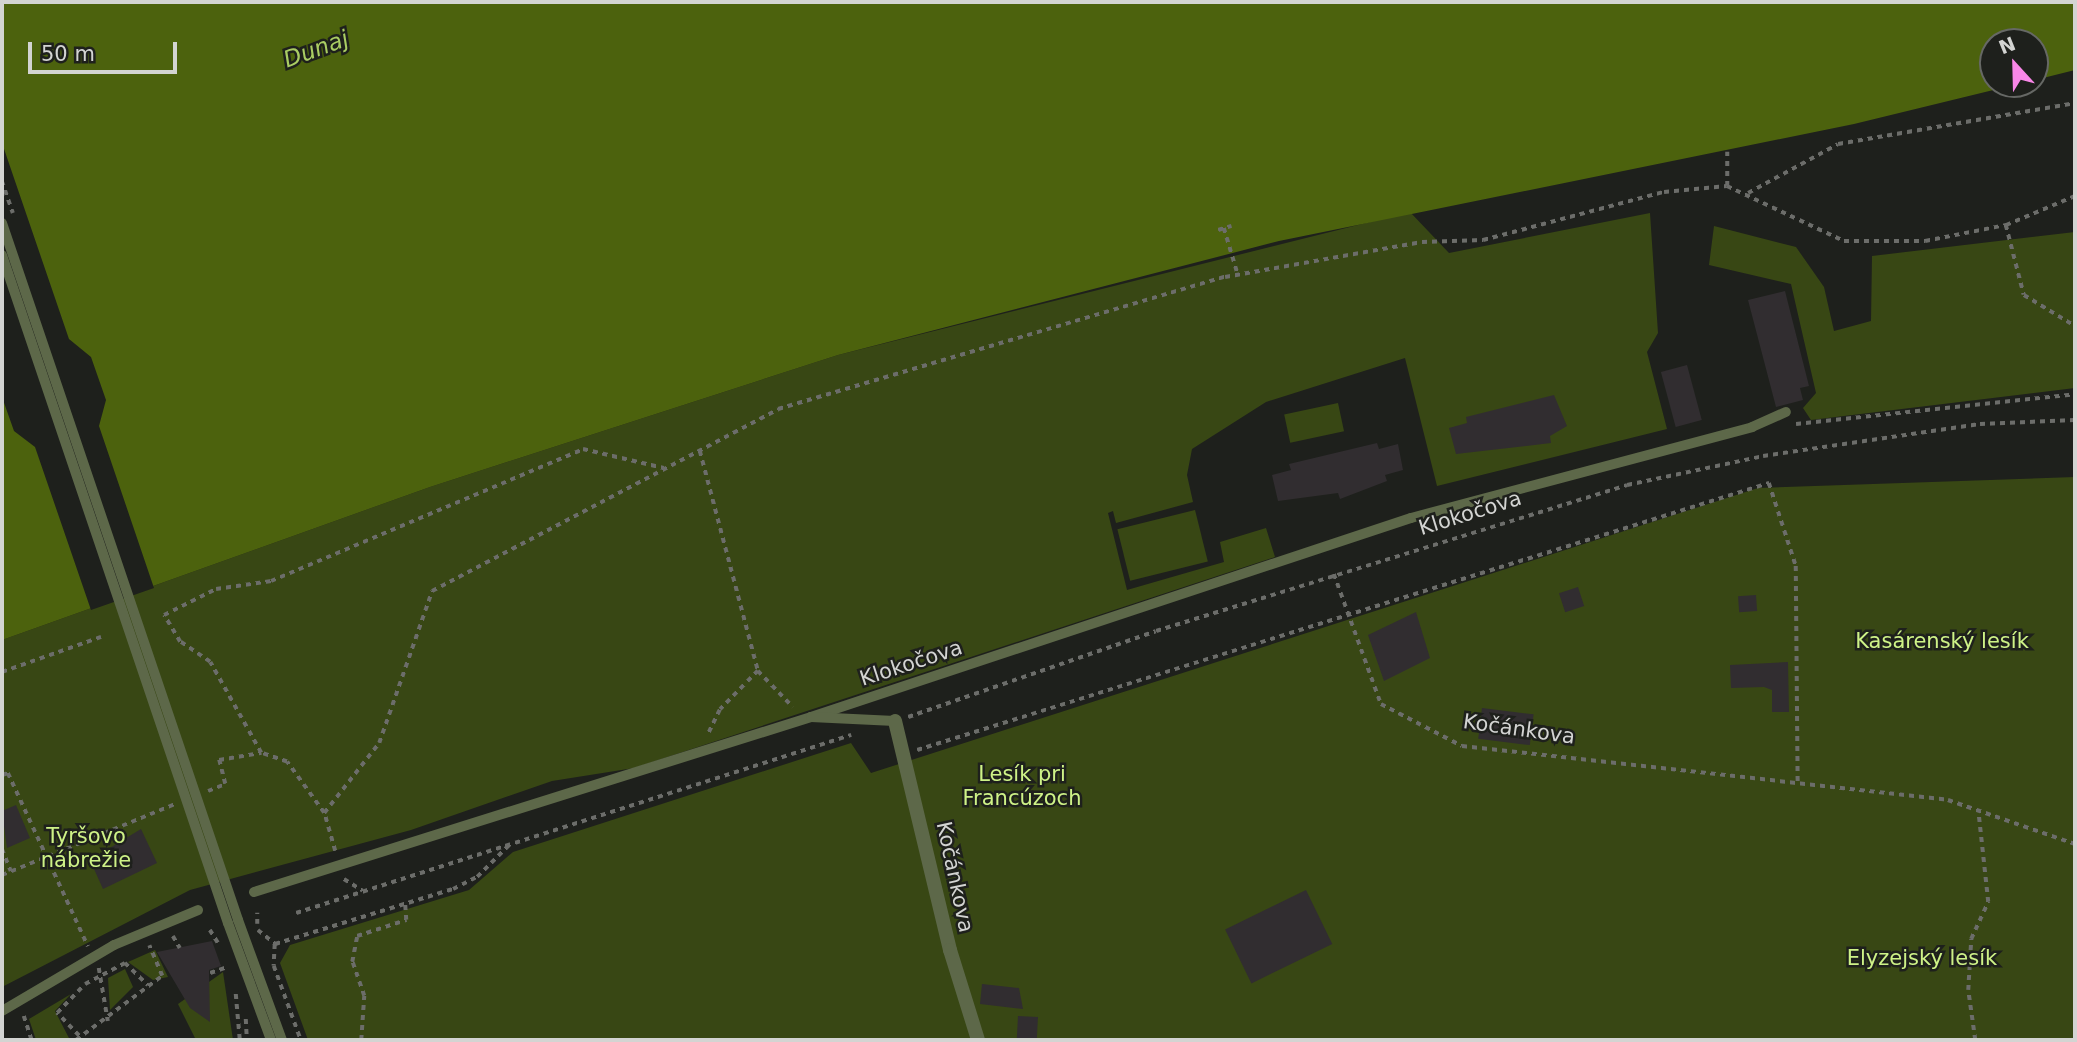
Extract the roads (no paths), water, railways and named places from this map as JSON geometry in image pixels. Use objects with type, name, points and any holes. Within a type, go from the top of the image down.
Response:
[{"type":"street","name":"Kočánkova","points":[[895,721],[950,950],[978,1040]]},
{"type":"lane","points":[[2,223],[271,1040]]},
{"type":"lane","points":[[2,256],[233,921],[282,1040]]},
{"type":"lane","name":"Klokočova","points":[[254,892],[699,754],[1411,518],[1752,427],[1786,412]]},
{"type":"lane","points":[[807,718],[895,721]]},
{"type":"lane","points":[[2,1011],[93,956],[142,931],[198,911]]},
{"type":"water","name":"Dunaj","points":[[2,2],[2075,2],[2075,70],[2049,76],[2049,28],[1979,28],[1979,94],[1854,124],[1279,241],[838,355],[430,487],[2,640]]},
{"type":"park label","name":"Kasárenský lesík","points":[[1942,641]]},
{"type":"park label","name":"Lesík pri Francúzoch","points":[[1022,786]]},
{"type":"park label","name":"Tyršovo nábrežie","points":[[86,848]]},
{"type":"park label","name":"Elyzejský lesík","points":[[1922,958]]}]
